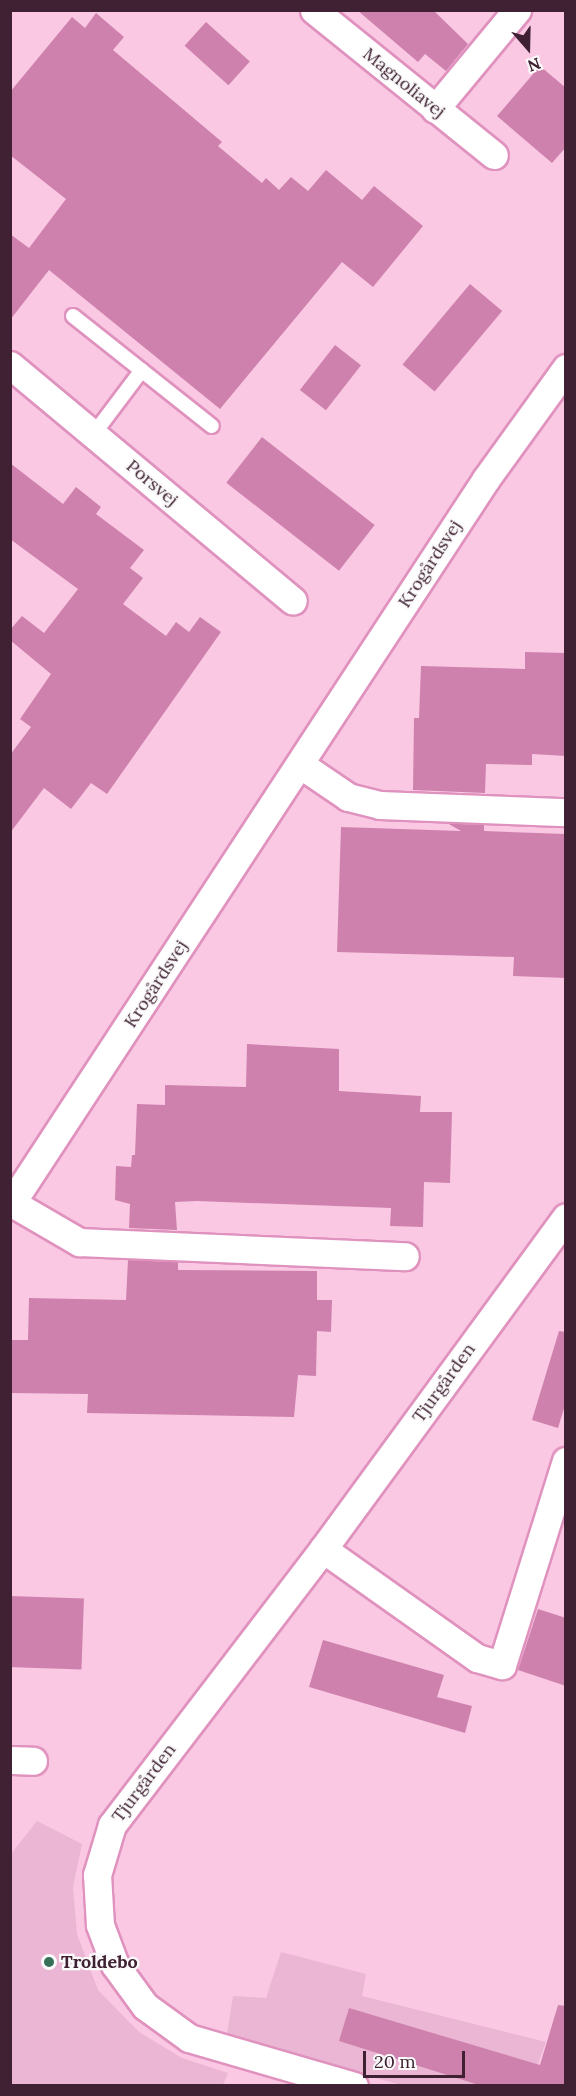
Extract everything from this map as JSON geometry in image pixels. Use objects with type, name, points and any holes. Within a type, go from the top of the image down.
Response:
[{"type":"street","name":"Magnoliavej","points":[[314,10],[494,155]]},
{"type":"street","points":[[435,109],[517,10]]},
{"type":"street","name":"Porsvej","points":[[10,365],[293,601]]},
{"type":"street","name":"Krogårdsvej","points":[[405,1256],[79,1242],[11,1204],[301,765],[486,479],[566,368]]},
{"type":"street","points":[[301,765],[348,796],[380,806],[566,812]]},
{"type":"street","name":"Tjurgården","points":[[354,2085],[189,2038],[145,2006],[115,1965],[99,1915],[97,1875],[112,1825],[323,1549],[566,1217]]},
{"type":"street","points":[[323,1549],[477,1658],[502,1665],[566,1461]]},
{"type":"lane","points":[[73,316],[212,426]]},
{"type":"lane","points":[[93,435],[142,370]]},
{"type":"shaded area","name":"Troldebo","points":[[37,1821],[82,1844],[73,1887],[77,1934],[98,1990],[139,2032],[182,2058],[228,2073],[223,2085],[11,2085],[11,1854]]},
{"type":"shaded area","points":[[281,1952],[366,1974],[362,1996],[546,2042],[530,2085],[404,2086],[227,2034],[233,1996],[266,1998]]},
{"type":"building","points":[[357,10],[433,10],[468,44],[446,71],[425,54],[418,62]]},
{"type":"building","points":[[96,13],[124,37],[113,50],[222,142],[218,146],[262,183],[266,178],[279,190],[291,177],[308,191],[326,170],[362,200],[374,186],[423,226],[373,287],[342,262],[220,409],[49,270],[10,320],[10,234],[29,248],[66,199],[10,155],[10,92],[72,17],[85,28]]},
{"type":"building","points":[[206,22],[250,61],[228,85],[185,46]]},
{"type":"building","points":[[540,66],[566,88],[566,147],[552,163],[497,116]]},
{"type":"building","points":[[470,284],[502,311],[435,391],[403,364]]},
{"type":"building","points":[[335,345],[361,365],[326,410],[300,390]]},
{"type":"building","points":[[262,437],[375,525],[339,571],[226,483]]},
{"type":"building","points":[[10,463],[63,504],[76,487],[101,507],[96,514],[144,550],[130,568],[143,578],[123,604],[166,636],[176,622],[189,632],[200,617],[221,632],[107,794],[91,783],[71,809],[44,788],[10,833],[10,755],[31,727],[20,719],[51,674],[10,640],[10,630],[22,616],[44,633],[78,589],[10,539]]},
{"type":"building","points":[[525,652],[566,653],[566,756],[532,754],[532,765],[486,764],[485,793],[413,790],[414,718],[419,718],[421,666],[525,669]]},
{"type":"building","points":[[447,823],[484,825],[484,831],[566,834],[566,978],[513,976],[514,957],[337,952],[341,827],[461,831]]},
{"type":"building","points":[[247,1044],[339,1049],[339,1091],[421,1096],[420,1112],[452,1112],[450,1183],[424,1182],[423,1227],[390,1226],[391,1208],[197,1201],[175,1202],[177,1230],[129,1228],[130,1204],[115,1200],[116,1166],[131,1167],[132,1155],[135,1155],[137,1104],[165,1105],[165,1085],[246,1087]]},
{"type":"building","points":[[128,1260],[178,1262],[178,1270],[317,1271],[317,1300],[332,1300],[331,1332],[317,1331],[316,1376],[298,1375],[294,1417],[87,1413],[88,1394],[10,1393],[10,1340],[28,1340],[29,1298],[126,1300]]},
{"type":"building","points":[[559,1331],[566,1332],[566,1402],[558,1428],[532,1420]]},
{"type":"building","points":[[10,1596],[84,1599],[81,1670],[10,1667]]},
{"type":"building","points":[[538,1609],[566,1618],[566,1686],[518,1670]]},
{"type":"building","points":[[323,1640],[444,1675],[437,1697],[472,1706],[465,1733],[309,1687]]},
{"type":"building","points":[[558,2005],[566,2006],[566,2085],[479,2085],[339,2041],[349,2008],[540,2065]]},
{"type":"place","name":"Troldebo","points":[[49,1962]]}]
